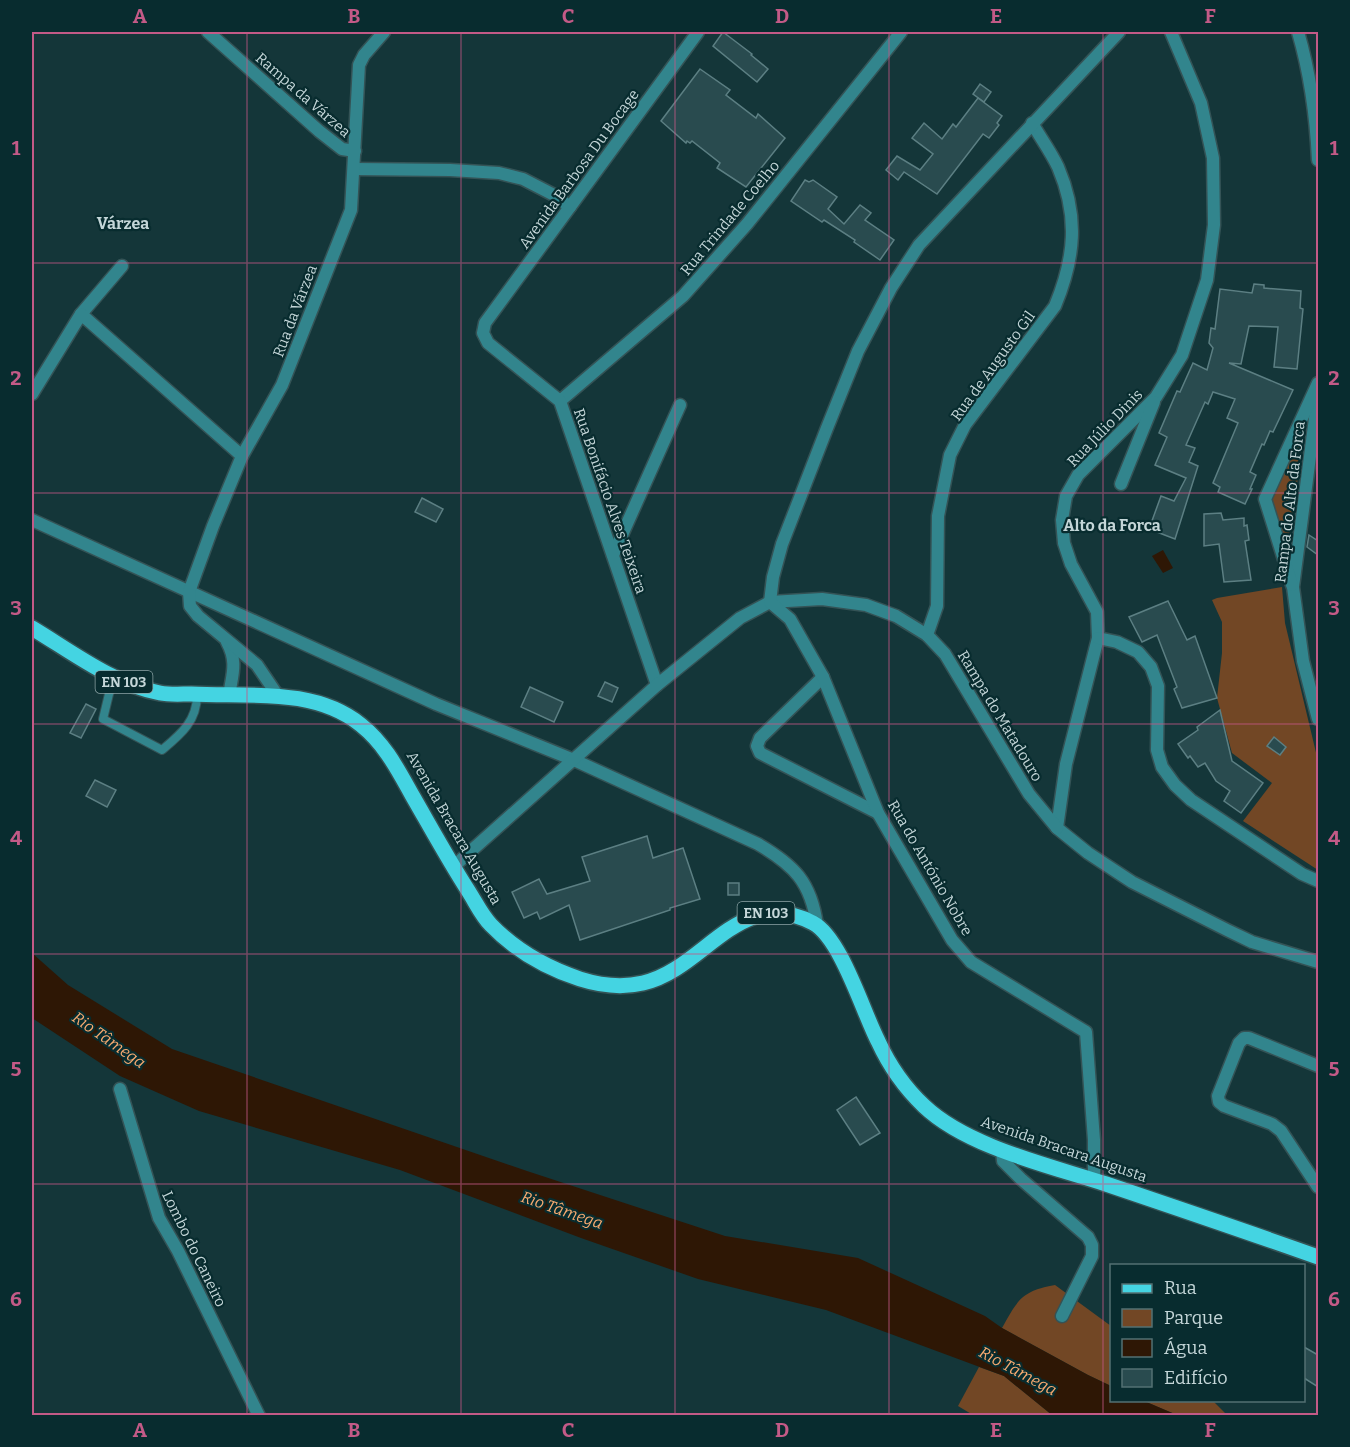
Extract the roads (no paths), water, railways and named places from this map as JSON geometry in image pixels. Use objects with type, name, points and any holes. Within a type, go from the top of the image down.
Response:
[{"type":"main road","name":"EN 103","points":[[32,628],[115,678],[161,693],[229,696]]},
{"type":"main road","name":"Avenida Bracara Augusta","points":[[229,696],[278,696],[310,700],[358,722],[389,755],[453,867],[488,922],[514,946],[543,963],[580,979],[609,986],[644,983],[673,970],[740,922],[767,913],[791,914],[817,925],[841,956],[879,1043],[900,1079],[925,1108],[956,1129],[1002,1150],[1220,1221],[1318,1257]]},
{"type":"street","name":"Rua da Várzea","points":[[189,592],[242,456],[282,385],[351,210],[359,65],[364,55],[384,32]]},
{"type":"street","name":"Avenida Barbosa Du Bocage","points":[[485,323],[698,32]]},
{"type":"street","name":"Rua Trindade Coelho","points":[[560,401],[684,296],[747,224],[901,32]]},
{"type":"street","points":[[770,602],[773,577],[782,544],[798,502],[858,351],[891,288],[919,245],[1119,32]]},
{"type":"street","name":"Rua Júlio Dinis","points":[[1056,828],[1066,764],[1098,638],[1097,612],[1071,564],[1064,543],[1062,520],[1066,496],[1078,475],[1156,397],[1182,355],[1208,280],[1214,225],[1213,158],[1201,103],[1171,32]]},
{"type":"street","points":[[1298,32],[1306,62],[1318,132],[1318,160]]},
{"type":"street","name":"Rampa da Várzea","points":[[217,34],[319,131],[342,149],[355,151]]},
{"type":"street","name":"Rua de Augusto Gil","points":[[927,635],[937,606],[938,516],[950,455],[966,425],[1055,306],[1065,284],[1073,249],[1071,203],[1057,166],[1032,123]]},
{"type":"street","points":[[354,169],[500,173],[523,179],[554,195],[570,207]]},
{"type":"street","points":[[32,394],[81,314],[122,266]]},
{"type":"street","points":[[81,314],[242,456]]},
{"type":"street","name":"Rua Bonifácio Alves Teixeira","points":[[485,323],[483,333],[488,343],[560,401],[657,685]]},
{"type":"street","points":[[1293,587],[1265,499],[1318,383]]},
{"type":"street","name":"Rampa do Alto da Forca","points":[[1318,395],[1293,587],[1303,661],[1318,719]]},
{"type":"street","points":[[1121,484],[1156,397]]},
{"type":"street","points":[[613,555],[680,405]]},
{"type":"street","points":[[32,520],[435,704],[574,760],[742,836],[774,854],[800,876],[808,888],[817,925]]},
{"type":"street","points":[[189,592],[190,606],[198,616],[257,665],[278,696]]},
{"type":"street","name":"Rampa do Matadouro","points":[[453,867],[657,685],[740,618],[770,602],[822,599],[866,605],[896,616],[927,635],[945,654],[1029,795],[1056,828],[1088,853],[1132,882],[1252,942],[1318,962]]},
{"type":"street","name":"Rua do António Nobre","points":[[770,602],[790,619],[823,676],[878,813],[952,940],[971,962],[1086,1032],[1094,1140],[1094,1180]]},
{"type":"street","points":[[1098,638],[1117,642],[1138,652],[1151,667],[1158,686],[1157,750],[1162,767],[1175,784],[1191,800],[1302,874],[1318,881]]},
{"type":"street","points":[[226,640],[234,655],[229,696]]},
{"type":"street","points":[[823,676],[760,738],[757,746],[760,753],[878,813]]},
{"type":"street","points":[[1318,1066],[1244,1038],[1239,1043],[1218,1096],[1219,1102],[1224,1107],[1272,1124],[1281,1131],[1318,1187]]},
{"type":"street","name":"Lombo do Caneiro","points":[[120,1089],[159,1218],[178,1251],[259,1416]]},
{"type":"street","points":[[1002,1150],[1003,1161],[1088,1237],[1092,1245],[1092,1256],[1062,1316]]},
{"type":"lane","points":[[115,678],[103,719],[162,750],[187,729],[197,706],[197,694]]},
{"type":"water","points":[[1163,550],[1173,568],[1163,573],[1152,556]]},
{"type":"water","name":"Rio Tâmega","points":[[32,953],[68,985],[172,1049],[527,1171],[725,1236],[858,1258],[985,1316],[1002,1328],[1110,1386],[1110,1402],[1146,1402],[1177,1415],[1052,1415],[1004,1376],[826,1310],[698,1279],[400,1170],[199,1111],[120,1076],[32,1018]]},
{"type":"district","name":"Várzea","points":[[123,223]]},
{"type":"district","name":"Alto da Forca","points":[[1112,525]]}]
